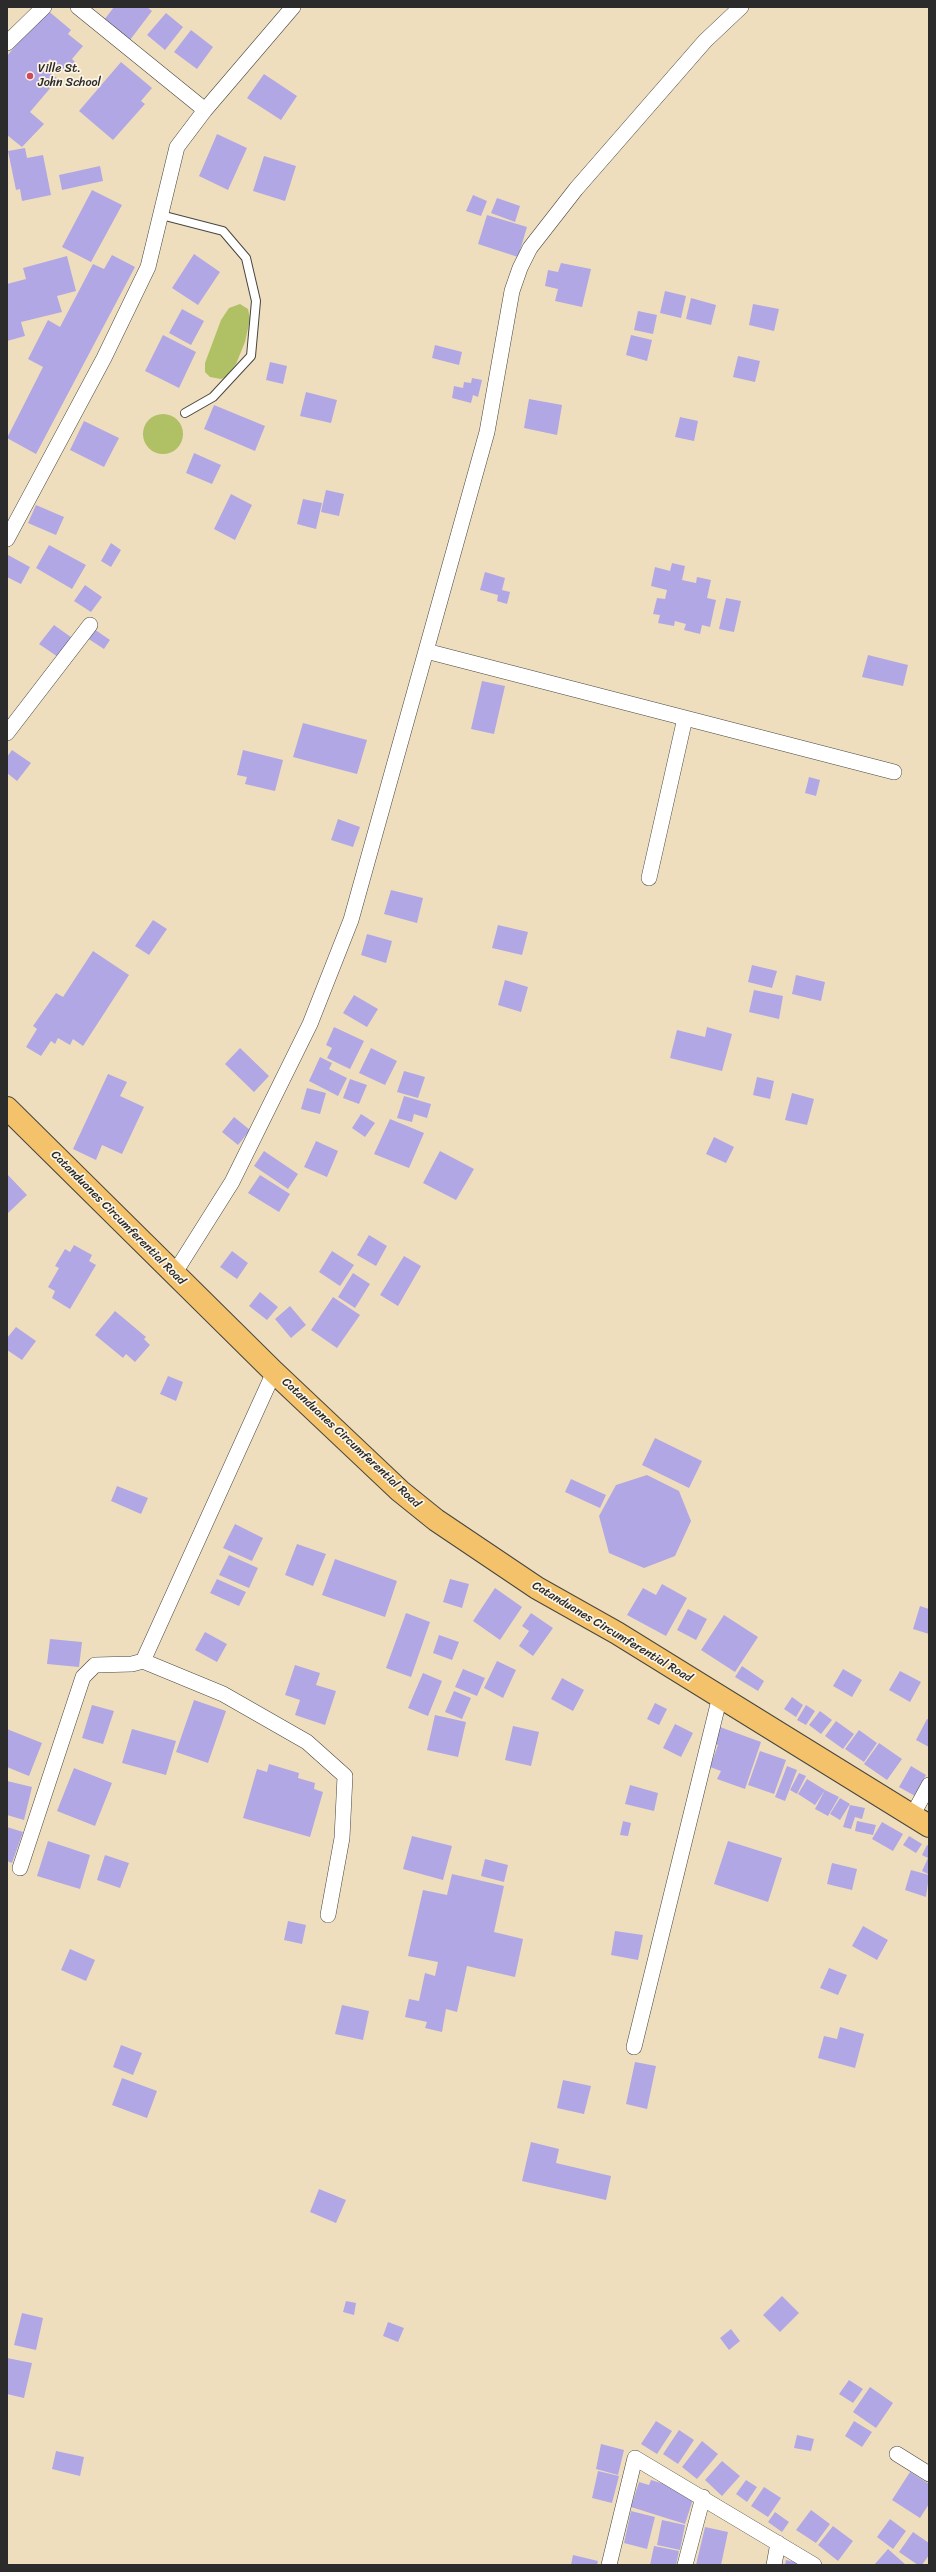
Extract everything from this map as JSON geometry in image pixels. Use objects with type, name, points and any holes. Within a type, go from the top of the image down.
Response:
[{"type":"main road","name":"Catanduanes Circumferential Road","points":[[7,1108],[274,1372],[400,1491],[455,1534],[537,1588],[618,1633],[921,1821]]},
{"type":"street","points":[[7,43],[44,7]]},
{"type":"street","points":[[78,7],[205,110]]},
{"type":"street","points":[[7,539],[104,358],[148,267],[177,147],[205,110],[292,7]]},
{"type":"street","points":[[174,1274],[232,1182],[310,1024],[351,920],[487,432],[512,290],[523,261],[530,248],[576,189],[705,41],[741,7]]},
{"type":"street","points":[[7,733],[90,625]]},
{"type":"street","points":[[426,651],[894,772]]},
{"type":"street","points":[[649,878],[685,718]]},
{"type":"street","points":[[143,1661],[274,1372]]},
{"type":"street","points":[[20,1868],[83,1677],[95,1665],[132,1664],[143,1661],[223,1694],[307,1742],[345,1776],[342,1838],[328,1915]]},
{"type":"street","points":[[634,2047],[720,1696]]},
{"type":"street","points":[[921,1821],[929,1785]]},
{"type":"street","points":[[897,2454],[929,2474]]},
{"type":"street","points":[[609,2565],[635,2458],[814,2565]]},
{"type":"street","points":[[685,2565],[703,2498]]},
{"type":"street","points":[[774,2565],[778,2543]]},
{"type":"lane","points":[[161,215],[223,231],[246,258],[256,301],[251,356],[213,397],[185,412]]},
{"type":"green space","points":[[240,304],[248,309],[250,319],[245,342],[236,364],[226,377],[221,379],[210,377],[205,372],[205,363],[221,320],[229,308]]},
{"type":"green space","points":[[163,414],[174,417],[180,423],[183,434],[180,445],[174,451],[163,454],[152,451],[146,445],[143,434],[146,423],[152,417]]},
{"type":"building","points":[[114,7],[147,7],[152,11],[130,40],[104,20]]},
{"type":"building","name":"Ville St. John School","points":[[46,9],[71,30],[68,34],[83,46],[72,59],[75,62],[66,72],[50,59],[43,67],[58,79],[30,112],[44,124],[22,147],[7,135],[7,56]]},
{"type":"building","points":[[166,13],[183,27],[165,50],[147,35]]},
{"type":"building","points":[[191,30],[213,47],[197,69],[174,52]]},
{"type":"building","points":[[121,62],[152,88],[141,101],[145,104],[113,140],[79,111]]},
{"type":"building","points":[[264,74],[297,96],[281,120],[247,98]]},
{"type":"building","points":[[217,134],[247,148],[228,190],[199,176]]},
{"type":"building","points":[[25,148],[27,158],[43,155],[51,195],[22,201],[20,189],[16,190],[8,151]]},
{"type":"building","points":[[264,156],[296,166],[285,201],[253,191]]},
{"type":"building","points":[[100,166],[103,181],[62,190],[59,175]]},
{"type":"building","points":[[92,190],[122,205],[91,262],[62,247]]},
{"type":"building","points":[[473,195],[487,201],[481,216],[466,211]]},
{"type":"building","points":[[497,198],[520,206],[515,222],[491,213]]},
{"type":"building","points":[[487,215],[527,227],[518,257],[478,244]]},
{"type":"building","points":[[194,254],[220,272],[198,305],[172,288]]},
{"type":"building","points":[[112,255],[135,267],[36,454],[7,438],[43,367],[28,359],[48,320],[60,327],[93,264],[104,269]]},
{"type":"building","points":[[67,256],[76,291],[57,296],[62,312],[21,322],[25,336],[7,341],[7,284],[26,279],[23,268]]},
{"type":"building","points":[[561,263],[591,269],[582,307],[555,301],[558,289],[545,286],[548,270],[558,272]]},
{"type":"building","points":[[665,291],[686,296],[681,318],[660,313]]},
{"type":"building","points":[[691,298],[716,305],[711,325],[686,319]]},
{"type":"building","points":[[753,304],[779,309],[774,331],[749,325]]},
{"type":"building","points":[[182,309],[204,321],[191,345],[169,333]]},
{"type":"building","points":[[638,311],[657,315],[653,334],[634,330]]},
{"type":"building","points":[[163,335],[196,352],[179,388],[145,371]]},
{"type":"building","points":[[631,335],[652,340],[647,361],[626,355]]},
{"type":"building","points":[[435,345],[462,352],[459,365],[432,358]]},
{"type":"building","points":[[738,356],[760,361],[755,382],[733,377]]},
{"type":"building","points":[[270,362],[287,366],[283,384],[266,380]]},
{"type":"building","points":[[472,378],[482,380],[478,397],[473,395],[471,403],[452,398],[454,386],[463,388],[464,382],[471,383]]},
{"type":"building","points":[[306,392],[337,400],[331,423],[300,416]]},
{"type":"building","points":[[529,399],[562,405],[557,435],[524,428]]},
{"type":"building","points":[[214,405],[265,426],[255,451],[204,429]]},
{"type":"building","points":[[680,417],[698,421],[694,441],[675,437]]},
{"type":"building","points":[[84,421],[119,438],[104,467],[70,450]]},
{"type":"building","points":[[194,453],[221,465],[212,484],[186,473]]},
{"type":"building","points":[[326,490],[344,494],[339,516],[321,512]]},
{"type":"building","points":[[231,494],[252,505],[235,540],[214,529]]},
{"type":"building","points":[[303,499],[322,503],[316,529],[297,524]]},
{"type":"building","points":[[36,505],[64,517],[56,535],[28,523]]},
{"type":"building","points":[[111,543],[121,550],[111,567],[101,561]]},
{"type":"building","points":[[49,545],[86,565],[72,589],[36,568]]},
{"type":"building","points":[[8,555],[30,567],[21,584],[7,577]]},
{"type":"building","points":[[672,563],[685,566],[682,580],[696,583],[697,577],[711,580],[707,598],[716,600],[710,627],[702,625],[700,634],[684,630],[686,624],[675,621],[674,626],[658,623],[660,615],[653,614],[657,598],[665,599],[667,590],[651,586],[655,567],[670,571]]},
{"type":"building","points":[[485,572],[505,578],[502,590],[510,592],[507,604],[497,601],[498,595],[480,590]]},
{"type":"building","points":[[85,585],[102,597],[91,612],[74,601]]},
{"type":"building","points":[[726,598],[741,601],[734,632],[719,629]]},
{"type":"building","points":[[54,625],[75,640],[61,659],[39,644]]},
{"type":"building","points":[[94,629],[110,640],[104,649],[87,638]]},
{"type":"building","points":[[868,655],[908,665],[903,686],[862,677]]},
{"type":"building","points":[[482,681],[505,686],[494,734],[471,729]]},
{"type":"building","points":[[303,723],[367,740],[357,774],[293,757]]},
{"type":"building","points":[[12,750],[31,763],[17,781],[7,773],[7,757]]},
{"type":"building","points":[[243,750],[283,760],[275,791],[245,784],[247,777],[237,775]]},
{"type":"building","points":[[809,777],[820,780],[816,796],[805,793]]},
{"type":"building","points":[[338,819],[360,827],[353,847],[331,840]]},
{"type":"building","points":[[391,890],[423,898],[417,923],[384,914]]},
{"type":"building","points":[[153,920],[167,929],[149,955],[135,946]]},
{"type":"building","points":[[498,925],[528,932],[522,955],[492,948]]},
{"type":"building","points":[[367,934],[392,941],[386,963],[361,955]]},
{"type":"building","points":[[93,951],[129,975],[83,1046],[73,1039],[70,1045],[58,1038],[55,1044],[51,1041],[41,1056],[26,1047],[37,1029],[33,1026],[56,993],[63,997]]},
{"type":"building","points":[[752,965],[777,971],[772,988],[748,982]]},
{"type":"building","points":[[796,975],[825,982],[821,1001],[792,994]]},
{"type":"building","points":[[505,980],[528,987],[521,1012],[498,1005]]},
{"type":"building","points":[[754,990],[783,996],[779,1019],[749,1012]]},
{"type":"building","points":[[354,995],[378,1009],[367,1027],[343,1013]]},
{"type":"building","points":[[334,1027],[364,1041],[350,1069],[327,1058],[332,1048],[326,1045]]},
{"type":"building","points":[[707,1027],[732,1034],[722,1071],[670,1058],[677,1030],[705,1037]]},
{"type":"building","points":[[240,1048],[269,1076],[254,1092],[225,1064]]},
{"type":"building","points":[[371,1048],[397,1061],[385,1085],[359,1073]]},
{"type":"building","points":[[320,1057],[332,1063],[329,1069],[347,1078],[338,1096],[309,1081]]},
{"type":"building","points":[[404,1071],[425,1077],[418,1098],[397,1092]]},
{"type":"building","points":[[108,1074],[127,1082],[120,1096],[144,1107],[122,1154],[102,1145],[96,1160],[73,1149]]},
{"type":"building","points":[[757,1077],[774,1081],[770,1099],[753,1095]]},
{"type":"building","points":[[350,1079],[367,1085],[359,1104],[343,1098]]},
{"type":"building","points":[[307,1088],[326,1093],[320,1114],[301,1109]]},
{"type":"building","points":[[792,1093],[814,1099],[807,1125],[785,1120]]},
{"type":"building","points":[[404,1096],[431,1104],[427,1118],[414,1114],[412,1122],[397,1118]]},
{"type":"building","points":[[361,1114],[375,1123],[365,1137],[352,1128]]},
{"type":"building","points":[[234,1117],[250,1130],[238,1145],[222,1132]]},
{"type":"building","points":[[390,1119],[424,1133],[409,1168],[374,1154]]},
{"type":"building","points":[[714,1137],[734,1147],[726,1163],[706,1154]]},
{"type":"building","points":[[316,1141],[338,1151],[327,1177],[304,1167]]},
{"type":"building","points":[[264,1151],[298,1174],[288,1189],[254,1166]]},
{"type":"building","points":[[440,1151],[474,1169],[456,1200],[423,1183]]},
{"type":"building","points":[[7,1174],[27,1195],[7,1214]]},
{"type":"building","points":[[260,1175],[290,1194],[279,1212],[248,1193]]},
{"type":"building","points":[[369,1235],[387,1246],[376,1266],[357,1255]]},
{"type":"building","points":[[74,1245],[92,1255],[89,1261],[96,1265],[70,1309],[52,1298],[55,1291],[48,1287],[59,1268],[55,1266],[65,1249],[70,1252]]},
{"type":"building","points":[[232,1251],[248,1263],[237,1279],[220,1267]]},
{"type":"building","points":[[332,1251],[354,1265],[340,1286],[319,1272]]},
{"type":"building","points":[[404,1256],[421,1266],[398,1306],[380,1295]]},
{"type":"building","points":[[353,1273],[370,1284],[355,1308],[338,1297]]},
{"type":"building","points":[[260,1292],[278,1307],[267,1320],[249,1306]]},
{"type":"building","points":[[333,1297],[360,1315],[337,1348],[311,1330]]},
{"type":"building","points":[[290,1306],[306,1325],[291,1338],[275,1319]]},
{"type":"building","points":[[115,1311],[146,1337],[144,1339],[150,1345],[135,1362],[126,1354],[123,1358],[95,1335]]},
{"type":"building","points":[[16,1327],[36,1341],[22,1360],[7,1350],[7,1338]]},
{"type":"building","points":[[168,1376],[183,1382],[176,1401],[160,1394]]},
{"type":"building","points":[[655,1438],[702,1461],[689,1488],[642,1465]]},
{"type":"building","points":[[647,1475],[679,1491],[691,1521],[675,1556],[644,1568],[609,1553],[599,1516],[616,1485]]},
{"type":"building","points":[[571,1479],[606,1495],[600,1508],[565,1492]]},
{"type":"building","points":[[117,1486],[148,1498],[141,1514],[111,1501]]},
{"type":"building","points":[[235,1524],[263,1538],[252,1561],[223,1548]]},
{"type":"building","points":[[297,1544],[326,1554],[313,1586],[285,1575]]},
{"type":"building","points":[[229,1555],[258,1568],[249,1588],[219,1575]]},
{"type":"building","points":[[335,1559],[397,1581],[385,1617],[322,1595]]},
{"type":"building","points":[[217,1579],[246,1592],[239,1606],[210,1593]]},
{"type":"building","points":[[450,1579],[469,1584],[462,1608],[443,1602]]},
{"type":"building","points":[[662,1584],[687,1598],[666,1636],[627,1615],[643,1588],[656,1595]]},
{"type":"building","points":[[495,1588],[522,1607],[500,1640],[473,1621]]},
{"type":"building","points":[[920,1606],[929,1609],[929,1634],[913,1629]]},
{"type":"building","points":[[688,1609],[707,1619],[696,1640],[677,1630]]},
{"type":"building","points":[[406,1613],[430,1622],[411,1677],[386,1668]]},
{"type":"building","points":[[531,1613],[553,1628],[533,1656],[519,1646],[529,1631],[522,1626]]},
{"type":"building","points":[[724,1615],[758,1637],[735,1672],[701,1650]]},
{"type":"building","points":[[205,1632],[227,1644],[217,1662],[195,1650]]},
{"type":"building","points":[[439,1635],[459,1642],[452,1660],[433,1653]]},
{"type":"building","points":[[50,1639],[82,1642],[79,1667],[47,1664]]},
{"type":"building","points":[[497,1661],[516,1670],[503,1698],[484,1688]]},
{"type":"building","points":[[295,1665],[320,1673],[316,1685],[336,1691],[325,1725],[295,1715],[300,1700],[285,1695]]},
{"type":"building","points":[[742,1666],[764,1681],[758,1691],[735,1677]]},
{"type":"building","points":[[463,1669],[485,1678],[477,1696],[455,1687]]},
{"type":"building","points":[[843,1669],[862,1680],[852,1697],[833,1686]]},
{"type":"building","points":[[900,1671],[921,1682],[910,1702],[889,1690]]},
{"type":"building","points":[[423,1673],[442,1681],[428,1716],[408,1708]]},
{"type":"building","points":[[562,1678],[584,1690],[573,1711],[551,1699]]},
{"type":"building","points":[[454,1691],[471,1698],[462,1719],[445,1712]]},
{"type":"building","points":[[792,1697],[803,1705],[796,1717],[784,1709]]},
{"type":"building","points":[[194,1700],[226,1711],[208,1763],[176,1752]]},
{"type":"building","points":[[655,1703],[667,1709],[659,1725],[647,1719]]},
{"type":"building","points":[[92,1705],[114,1711],[103,1744],[82,1738]]},
{"type":"building","points":[[806,1705],[815,1711],[806,1725],[797,1720]]},
{"type":"building","points":[[820,1711],[832,1720],[821,1734],[809,1725]]},
{"type":"building","points":[[435,1715],[466,1722],[458,1757],[427,1750]]},
{"type":"building","points":[[927,1719],[929,1720],[929,1747],[916,1740]]},
{"type":"building","points":[[836,1721],[854,1734],[843,1749],[825,1736]]},
{"type":"building","points":[[675,1724],[693,1733],[681,1757],[663,1748]]},
{"type":"building","points":[[513,1726],[539,1732],[531,1766],[505,1760]]},
{"type":"building","points":[[720,1727],[761,1742],[745,1789],[717,1779],[721,1771],[710,1767],[718,1745],[714,1743]]},
{"type":"building","points":[[7,1729],[42,1743],[29,1776],[7,1767]]},
{"type":"building","points":[[132,1729],[176,1741],[166,1775],[122,1763]]},
{"type":"building","points":[[859,1730],[877,1743],[864,1762],[845,1749]]},
{"type":"building","points":[[879,1743],[902,1759],[887,1780],[864,1764]]},
{"type":"building","points":[[760,1751],[786,1760],[774,1794],[748,1785]]},
{"type":"building","points":[[269,1764],[299,1773],[298,1778],[315,1783],[314,1789],[323,1792],[310,1837],[243,1818],[257,1769],[267,1772]]},
{"type":"building","points":[[787,1766],[797,1770],[785,1801],[775,1797]]},
{"type":"building","points":[[911,1766],[926,1775],[915,1796],[899,1787]]},
{"type":"building","points":[[74,1768],[112,1783],[95,1826],[57,1811]]},
{"type":"building","points":[[799,1773],[806,1776],[797,1794],[790,1790]]},
{"type":"building","points":[[807,1779],[825,1790],[815,1805],[798,1794]]},
{"type":"building","points":[[7,1781],[32,1787],[24,1820],[7,1815]]},
{"type":"building","points":[[630,1785],[658,1793],[654,1811],[625,1804]]},
{"type":"building","points":[[825,1790],[839,1797],[828,1816],[815,1809]]},
{"type":"building","points":[[840,1798],[850,1804],[840,1820],[830,1814]]},
{"type":"building","points":[[850,1805],[865,1808],[862,1819],[855,1817],[851,1829],[843,1827]]},
{"type":"building","points":[[623,1821],[631,1823],[628,1836],[620,1835]]},
{"type":"building","points":[[857,1821],[876,1825],[873,1835],[855,1831]]},
{"type":"building","points":[[882,1822],[903,1834],[893,1851],[872,1839]]},
{"type":"building","points":[[7,1827],[23,1832],[12,1863],[7,1861]]},
{"type":"building","points":[[412,1836],[452,1846],[443,1880],[403,1869]]},
{"type":"building","points":[[909,1836],[922,1844],[916,1853],[903,1845]]},
{"type":"building","points":[[48,1841],[90,1855],[80,1889],[37,1876]]},
{"type":"building","points":[[728,1841],[782,1858],[768,1902],[714,1884]]},
{"type":"building","points":[[927,1845],[929,1846],[928,1874],[922,1871],[928,1858],[922,1855]]},
{"type":"building","points":[[105,1855],[129,1863],[120,1888],[97,1880]]},
{"type":"building","points":[[485,1859],[508,1865],[504,1882],[481,1876]]},
{"type":"building","points":[[832,1863],[857,1869],[852,1890],[827,1884]]},
{"type":"building","points":[[911,1870],[929,1875],[926,1897],[905,1890]]},
{"type":"building","points":[[452,1874],[504,1886],[494,1932],[523,1939],[515,1977],[467,1966],[457,2012],[446,2009],[442,2032],[425,2028],[427,2022],[405,2017],[409,1999],[419,2001],[425,1973],[435,1976],[438,1962],[408,1956],[423,1890],[447,1895]]},
{"type":"building","points":[[288,1921],[306,1925],[302,1944],[284,1940]]},
{"type":"building","points":[[863,1926],[888,1940],[877,1960],[852,1946]]},
{"type":"building","points":[[615,1931],[643,1935],[638,1960],[611,1955]]},
{"type":"building","points":[[70,1949],[95,1960],[86,1981],[61,1970]]},
{"type":"building","points":[[829,1968],[847,1975],[838,1995],[820,1988]]},
{"type":"building","points":[[342,2005],[369,2011],[363,2040],[335,2034]]},
{"type":"building","points":[[840,2027],[864,2034],[855,2068],[818,2058],[824,2036],[837,2039]]},
{"type":"building","points":[[121,2045],[142,2053],[133,2075],[113,2067]]},
{"type":"building","points":[[635,2062],[656,2066],[647,2109],[626,2104]]},
{"type":"building","points":[[122,2078],[157,2091],[147,2118],[112,2105]]},
{"type":"building","points":[[563,2080],[591,2086],[584,2114],[557,2108]]},
{"type":"building","points":[[531,2142],[559,2149],[556,2163],[611,2176],[606,2200],[522,2181]]},
{"type":"building","points":[[319,2189],[346,2200],[336,2223],[310,2212]]},
{"type":"building","points":[[782,2296],[799,2313],[780,2332],[763,2315]]},
{"type":"building","points":[[346,2301],[356,2303],[354,2315],[343,2312]]},
{"type":"building","points":[[22,2313],[43,2318],[36,2350],[14,2345]]},
{"type":"building","points":[[388,2322],[404,2328],[398,2342],[383,2336]]},
{"type":"building","points":[[731,2329],[740,2341],[729,2350],[720,2338]]},
{"type":"building","points":[[7,2358],[32,2363],[24,2398],[7,2394]]},
{"type":"building","points":[[849,2380],[863,2389],[853,2403],[839,2394]]},
{"type":"building","points":[[870,2387],[893,2403],[876,2428],[853,2412]]},
{"type":"building","points":[[656,2421],[672,2431],[657,2454],[641,2444]]},
{"type":"building","points":[[854,2421],[872,2432],[862,2447],[845,2436]]},
{"type":"building","points":[[679,2430],[694,2440],[678,2464],[663,2454]]},
{"type":"building","points":[[797,2435],[814,2439],[811,2451],[794,2448]]},
{"type":"building","points":[[702,2441],[718,2454],[697,2479],[682,2467]]},
{"type":"building","points":[[601,2444],[624,2450],[618,2475],[596,2469]]},
{"type":"building","points":[[56,2451],[84,2457],[80,2476],[52,2469]]},
{"type":"building","points":[[722,2461],[740,2476],[722,2496],[705,2480]]},
{"type":"building","points":[[598,2471],[619,2476],[612,2503],[592,2498]]},
{"type":"building","points":[[910,2472],[929,2484],[929,2504],[920,2518],[892,2500]]},
{"type":"building","points":[[651,2480],[695,2493],[685,2524],[631,2507],[639,2482],[649,2485]]},
{"type":"building","points":[[746,2480],[757,2487],[747,2502],[736,2494]]},
{"type":"building","points":[[764,2487],[781,2498],[768,2517],[751,2506]]},
{"type":"building","points":[[811,2510],[830,2524],[816,2543],[796,2530]]},
{"type":"building","points":[[631,2511],[655,2517],[647,2549],[624,2543]]},
{"type":"building","points":[[775,2512],[789,2522],[782,2532],[768,2522]]},
{"type":"building","points":[[890,2519],[906,2531],[893,2549],[877,2537]]},
{"type":"building","points":[[662,2520],[685,2525],[680,2550],[657,2545]]},
{"type":"building","points":[[833,2526],[853,2541],[838,2561],[818,2545]]},
{"type":"building","points":[[705,2527],[728,2532],[721,2565],[696,2565]]},
{"type":"building","points":[[913,2532],[929,2543],[929,2555],[922,2565],[918,2565],[899,2552]]},
{"type":"building","points":[[654,2546],[679,2551],[676,2565],[650,2565]]},
{"type":"building","points":[[888,2549],[906,2565],[874,2565]]},
{"type":"building","points":[[573,2555],[598,2561],[597,2565],[571,2565]]},
{"type":"building","points":[[786,2560],[804,2564],[804,2565],[785,2565]]},
{"type":"place","name":"Ville St. John School","points":[[30,76]]}]
